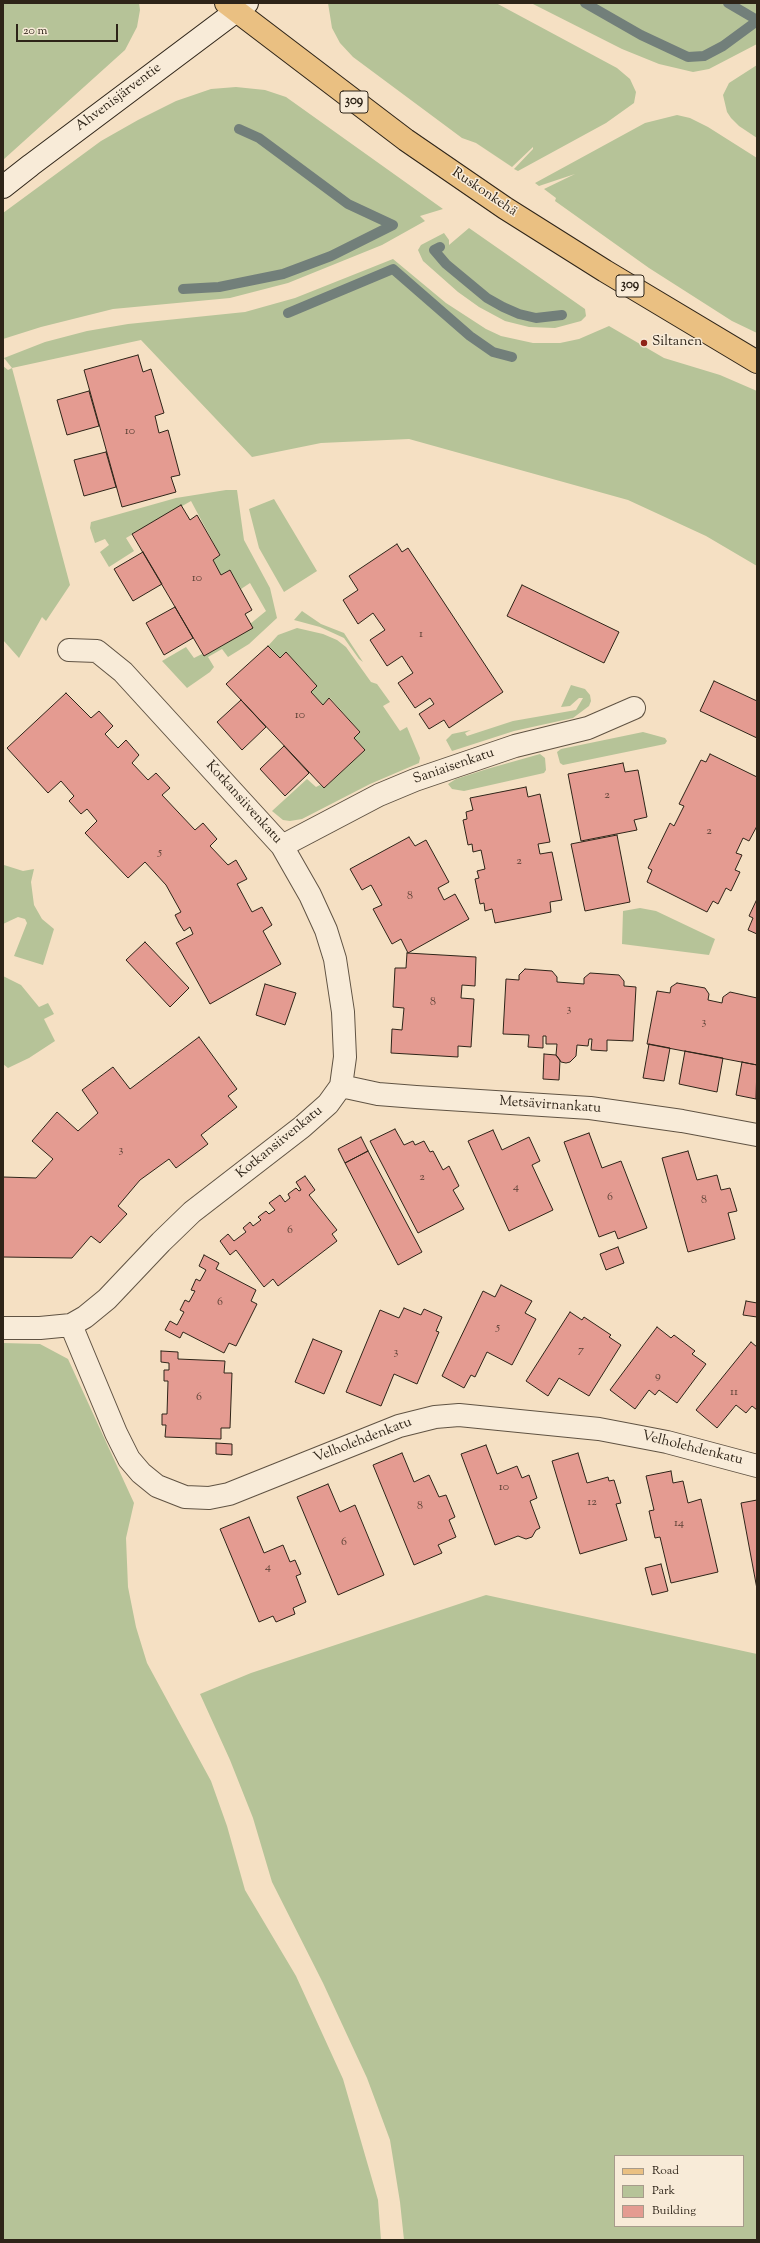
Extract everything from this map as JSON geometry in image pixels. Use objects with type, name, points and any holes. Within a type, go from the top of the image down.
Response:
[{"type":"main road","name":"Ruskonkehä","points":[[237,6],[406,140],[475,188],[612,275],[757,362]]},
{"type":"street","name":"Ahvenisjärventie","points":[[3,187],[30,164],[237,6]]},
{"type":"street","name":"Kotkansiivenkatu","points":[[70,650],[97,651],[123,672],[282,846],[310,895],[326,930],[335,959],[343,1012],[345,1057],[341,1086],[328,1104],[302,1127],[192,1212],[161,1242],[107,1299],[71,1325]]},
{"type":"street","name":"Saniaisenkatu","points":[[282,846],[379,795],[415,780],[515,746],[588,728],[634,708]]},
{"type":"street","name":"Metsävirnankatu","points":[[341,1086],[378,1094],[408,1097],[590,1108],[682,1121],[757,1136]]},
{"type":"street","points":[[3,1328],[40,1328],[71,1325]]},
{"type":"street","name":"Velholehdenkatu","points":[[71,1325],[116,1434],[129,1459],[141,1473],[157,1486],[185,1497],[209,1498],[229,1494],[399,1426],[435,1417],[459,1415],[599,1429],[660,1440],[757,1466]]},
{"type":"green space","points":[[3,3],[139,3],[140,10],[137,27],[125,50],[3,160]]},
{"type":"green space","points":[[328,3],[496,3],[617,68],[630,79],[636,92],[634,103],[606,123],[518,171],[514,169],[533,149],[533,147],[512,167],[476,143],[462,138],[353,57],[340,43],[332,28]]},
{"type":"green space","points":[[531,3],[757,3],[757,44],[709,69],[693,72],[659,64],[622,49]]},
{"type":"green space","points":[[757,65],[757,138],[739,126],[731,118],[727,112],[723,95],[729,83]]},
{"type":"green space","points":[[236,87],[265,90],[286,97],[443,209],[420,216],[425,221],[382,245],[288,283],[230,298],[113,309],[41,327],[3,339],[3,213],[101,141],[138,120],[176,101],[211,89]]},
{"type":"green space","points":[[677,115],[690,118],[708,127],[757,158],[757,333],[732,321],[649,268],[555,201],[556,198],[544,189],[575,174],[539,186],[535,183],[645,123]]},
{"type":"green space","points":[[469,228],[585,309],[586,316],[581,321],[555,328],[529,327],[505,321],[479,307],[458,292],[423,261],[418,250],[421,245],[444,233],[449,240],[449,245]]},
{"type":"green space","points":[[393,259],[446,303],[486,329],[501,336],[533,343],[560,343],[579,339],[609,326],[664,358],[720,375],[757,391],[757,566],[706,536],[628,500],[409,439],[321,443],[252,457],[141,340],[12,368],[4,358],[45,342],[87,331],[128,324],[245,312],[295,298]]},
{"type":"green space","points":[[3,366],[8,370],[12,368],[70,585],[46,621],[42,617],[19,658],[3,640]]},
{"type":"green space","points":[[226,490],[237,490],[244,540],[270,588],[277,618],[249,644],[228,657],[222,649],[208,657],[214,667],[210,672],[187,688],[162,661],[186,647],[194,658],[202,654],[204,656],[252,628],[250,624],[266,611],[250,583],[241,589],[230,570],[221,575],[213,560],[220,555],[191,501],[126,538],[134,551],[109,567],[100,552],[109,545],[105,539],[95,543],[90,528],[91,522],[176,498]]},
{"type":"green space","points":[[274,499],[317,571],[284,592],[259,548],[249,509]]},
{"type":"green space","points":[[302,611],[321,624],[344,633],[363,662],[359,659],[344,638],[320,627],[294,620]]},
{"type":"green space","points":[[297,628],[323,634],[337,640],[346,647],[371,682],[377,684],[390,702],[383,706],[400,731],[407,727],[420,758],[419,763],[370,784],[302,819],[290,821],[283,820],[272,811],[307,779],[316,787],[320,785],[324,788],[365,750],[354,738],[360,732],[330,698],[323,705],[311,692],[317,686],[286,652],[280,658],[268,646],[278,635]]},
{"type":"green space","points":[[571,685],[585,689],[590,695],[591,701],[589,706],[573,718],[514,731],[452,751],[446,740],[452,734],[471,730],[465,733],[467,736],[513,721],[576,710],[583,698],[579,698],[570,706],[561,707]]},
{"type":"green space","points":[[643,732],[665,738],[667,741],[665,744],[563,765],[560,763],[557,752],[561,749]]},
{"type":"green space","points":[[540,754],[545,758],[546,770],[544,773],[464,791],[452,789],[448,784],[456,779]]},
{"type":"green space","points":[[4,865],[23,871],[34,869],[31,882],[34,905],[42,919],[54,929],[43,965],[14,956],[27,923],[25,919],[18,917],[3,924]]},
{"type":"green space","points":[[640,908],[656,911],[715,939],[709,955],[622,944],[623,911]]},
{"type":"green space","points":[[3,976],[21,985],[39,1007],[48,1003],[54,1014],[44,1019],[55,1041],[29,1058],[8,1068],[3,1064]]},
{"type":"green space","points":[[3,1343],[40,1344],[68,1359],[134,1503],[126,1538],[128,1587],[136,1627],[147,1663],[211,1781],[227,1826],[245,1890],[296,1976],[343,2079],[378,2200],[381,2240],[3,2240]]},
{"type":"green space","points":[[486,1595],[757,1654],[757,2240],[404,2240],[400,2202],[390,2140],[367,2078],[323,1983],[272,1882],[253,1818],[230,1760],[200,1694],[251,1673]]},
{"type":"building","points":[[138,355],[143,372],[151,369],[164,413],[155,416],[159,433],[168,430],[180,475],[171,477],[176,492],[122,507],[84,370]]},
{"type":"building","points":[[89,391],[99,426],[67,435],[57,400]]},
{"type":"building","points":[[106,452],[116,487],[84,496],[74,460]]},
{"type":"building","points":[[181,505],[190,520],[197,515],[220,555],[213,560],[221,575],[230,570],[252,610],[245,614],[253,628],[204,656],[132,534]]},
{"type":"building","points":[[397,544],[402,552],[408,548],[503,692],[449,728],[444,720],[429,729],[419,714],[434,704],[430,698],[415,708],[398,683],[413,673],[402,656],[387,666],[370,640],[385,630],[373,613],[358,624],[343,600],[358,590],[349,576]]},
{"type":"building","points":[[143,552],[162,584],[133,601],[114,569]]},
{"type":"building","points":[[522,585],[619,632],[604,663],[507,616]]},
{"type":"building","points":[[175,607],[193,638],[164,655],[146,623]]},
{"type":"building","points":[[268,646],[280,658],[286,652],[317,686],[311,692],[323,705],[329,698],[360,732],[354,738],[365,750],[324,788],[226,684]]},
{"type":"building","points":[[714,681],[757,701],[757,738],[700,711]]},
{"type":"building","points":[[66,693],[91,718],[99,711],[113,726],[105,734],[118,748],[126,740],[139,755],[132,763],[148,780],[156,773],[170,788],[162,795],[195,830],[203,823],[217,839],[210,846],[228,865],[236,860],[247,879],[237,884],[252,912],[262,907],[272,925],[263,931],[281,964],[210,1004],[176,943],[193,934],[190,927],[184,931],[179,923],[175,915],[181,912],[166,885],[145,862],[128,878],[85,833],[97,821],[87,809],[81,814],[69,801],[74,796],[61,781],[48,793],[7,748]]},
{"type":"building","points":[[241,700],[266,727],[242,750],[217,722]]},
{"type":"building","points":[[284,746],[309,773],[285,796],[260,769]]},
{"type":"building","points":[[710,754],[757,777],[757,826],[749,841],[743,838],[736,853],[742,855],[735,870],[740,872],[731,891],[726,888],[718,904],[713,901],[707,912],[647,882],[652,870],[648,868],[670,823],[674,826],[684,806],[679,804],[701,760],[706,762]]},
{"type":"building","points":[[623,763],[625,772],[638,770],[647,817],[634,820],[637,830],[581,841],[568,774]]},
{"type":"building","points":[[526,787],[528,797],[540,794],[550,842],[538,844],[540,854],[552,852],[562,900],[550,902],[551,912],[495,923],[492,909],[485,911],[484,903],[480,904],[475,879],[479,878],[477,871],[485,869],[481,850],[473,852],[472,844],[468,845],[463,820],[467,819],[466,812],[473,810],[470,798]]},
{"type":"building","points":[[617,835],[630,902],[585,911],[571,844]]},
{"type":"building","points":[[409,837],[415,846],[426,840],[449,882],[438,888],[444,900],[455,894],[469,919],[408,953],[401,939],[392,944],[373,909],[382,905],[371,885],[362,890],[350,869]]},
{"type":"building","points":[[757,899],[757,934],[748,930],[753,918],[749,916]]},
{"type":"building","points":[[145,942],[189,988],[170,1007],[126,960]]},
{"type":"building","points":[[407,953],[476,957],[475,986],[462,985],[461,998],[474,999],[471,1047],[458,1046],[458,1057],[391,1053],[392,1029],[402,1030],[404,1008],[393,1007],[395,968],[406,968]]},
{"type":"building","points":[[525,969],[552,971],[557,977],[557,982],[584,984],[584,978],[590,973],[619,975],[624,981],[624,986],[636,987],[633,1041],[607,1040],[607,1051],[591,1050],[592,1039],[589,1039],[588,1046],[577,1045],[576,1056],[570,1062],[566,1063],[561,1062],[556,1055],[557,1044],[546,1044],[546,1036],[543,1036],[543,1048],[528,1047],[529,1035],[503,1034],[506,979],[519,980],[519,975]]},
{"type":"building","points":[[677,983],[705,988],[709,994],[708,1000],[722,1003],[723,997],[730,992],[757,998],[757,1065],[647,1044],[657,991],[670,993],[671,987]]},
{"type":"building","points":[[265,984],[296,993],[285,1025],[256,1015]]},
{"type":"building","points":[[199,1037],[237,1089],[228,1096],[237,1107],[201,1135],[208,1144],[176,1168],[169,1159],[140,1180],[118,1206],[127,1214],[100,1243],[91,1236],[72,1258],[3,1257],[3,1177],[36,1178],[53,1159],[32,1141],[57,1112],[78,1131],[98,1113],[82,1090],[113,1067],[130,1089]]},
{"type":"building","points":[[649,1044],[670,1048],[664,1081],[643,1078]]},
{"type":"building","points":[[685,1051],[723,1058],[717,1092],[679,1084]]},
{"type":"building","points":[[544,1054],[556,1055],[560,1060],[559,1080],[543,1079]]},
{"type":"building","points":[[742,1062],[757,1065],[756,1099],[736,1095]]},
{"type":"building","points":[[395,1129],[404,1145],[413,1141],[415,1145],[424,1141],[430,1152],[433,1151],[443,1170],[449,1166],[459,1186],[453,1190],[464,1209],[418,1233],[370,1141]]},
{"type":"building","points":[[493,1130],[502,1150],[529,1137],[540,1161],[532,1165],[553,1210],[509,1231],[468,1141]]},
{"type":"building","points":[[589,1133],[602,1168],[621,1161],[647,1228],[618,1239],[615,1231],[599,1237],[564,1142]]},
{"type":"building","points":[[361,1137],[368,1151],[345,1163],[338,1149]]},
{"type":"building","points":[[368,1151],[422,1252],[398,1265],[345,1163]]},
{"type":"building","points":[[688,1151],[697,1180],[717,1175],[721,1190],[730,1188],[737,1211],[728,1213],[735,1239],[688,1252],[662,1158]]},
{"type":"building","points":[[305,1176],[315,1190],[309,1195],[337,1230],[332,1234],[337,1241],[278,1286],[273,1279],[264,1287],[236,1250],[230,1255],[220,1241],[228,1234],[234,1241],[246,1232],[243,1228],[250,1222],[253,1226],[261,1220],[258,1217],[266,1211],[269,1214],[275,1210],[269,1203],[280,1195],[285,1202],[290,1198],[288,1194],[296,1188],[299,1191],[301,1190],[296,1182]]},
{"type":"building","points":[[618,1247],[624,1263],[606,1270],[600,1254]]},
{"type":"building","points":[[204,1255],[219,1263],[216,1269],[256,1290],[251,1301],[257,1304],[236,1346],[229,1343],[224,1353],[183,1332],[180,1338],[165,1330],[170,1321],[177,1325],[184,1312],[180,1310],[185,1300],[189,1302],[195,1291],[191,1290],[196,1279],[200,1281],[206,1270],[199,1266]]},
{"type":"building","points":[[501,1285],[532,1301],[525,1313],[536,1319],[512,1365],[487,1352],[475,1377],[471,1375],[464,1388],[442,1376],[483,1291],[495,1297]]},
{"type":"building","points":[[746,1301],[757,1303],[757,1317],[743,1315]]},
{"type":"building","points":[[404,1308],[421,1315],[424,1309],[442,1317],[436,1331],[439,1332],[417,1384],[394,1374],[381,1406],[346,1392],[380,1310],[399,1318]]},
{"type":"building","points":[[570,1312],[582,1320],[584,1317],[611,1335],[609,1337],[621,1345],[589,1396],[559,1378],[548,1396],[526,1381]]},
{"type":"building","points":[[657,1327],[671,1338],[674,1335],[695,1351],[692,1354],[706,1364],[677,1403],[659,1390],[655,1395],[649,1390],[635,1409],[610,1390]]},
{"type":"building","points":[[313,1339],[342,1351],[324,1394],[295,1382]]},
{"type":"building","points":[[751,1342],[757,1347],[757,1410],[752,1406],[746,1413],[736,1405],[717,1428],[696,1410]]},
{"type":"building","points":[[161,1351],[178,1352],[178,1359],[225,1361],[224,1373],[232,1373],[230,1428],[221,1428],[221,1439],[165,1437],[166,1425],[162,1425],[162,1414],[167,1414],[168,1381],[164,1381],[164,1370],[169,1370],[169,1363],[161,1362]]},
{"type":"building","points":[[216,1443],[232,1444],[232,1455],[216,1454]]},
{"type":"building","points":[[486,1445],[497,1474],[517,1466],[522,1478],[529,1475],[537,1498],[530,1501],[540,1528],[536,1530],[532,1537],[526,1539],[518,1536],[495,1545],[461,1454]]},
{"type":"building","points":[[402,1453],[414,1482],[429,1475],[439,1497],[446,1495],[455,1517],[449,1520],[456,1537],[438,1545],[442,1553],[414,1565],[373,1465]]},
{"type":"building","points":[[578,1453],[587,1483],[608,1477],[609,1481],[614,1480],[621,1503],[616,1504],[627,1540],[580,1554],[552,1461]]},
{"type":"building","points":[[671,1471],[673,1483],[683,1481],[688,1503],[701,1499],[718,1572],[671,1583],[660,1537],[655,1538],[649,1511],[654,1510],[646,1476]]},
{"type":"building","points":[[328,1484],[340,1512],[355,1505],[384,1575],[338,1595],[297,1497]]},
{"type":"building","points":[[757,1500],[757,1589],[741,1503]]},
{"type":"building","points":[[249,1517],[264,1553],[283,1545],[290,1562],[295,1560],[301,1574],[296,1576],[306,1602],[293,1608],[295,1614],[276,1622],[273,1616],[259,1622],[220,1529]]},
{"type":"building","points":[[661,1564],[668,1591],[652,1595],[645,1568]]},
{"type":"waterway","points":[[585,3],[641,35],[688,57],[704,56],[723,46],[757,21]]},
{"type":"waterway","points":[[728,3],[757,20]]},
{"type":"waterway","points":[[239,129],[259,138],[348,204],[393,225]]},
{"type":"waterway","points":[[183,289],[219,287],[283,274],[331,256],[393,225]]},
{"type":"waterway","points":[[440,247],[434,250],[446,264],[487,298],[503,307],[519,314],[536,318],[562,315]]},
{"type":"waterway","points":[[288,313],[393,269],[470,336],[493,352],[512,357]]},
{"type":"place","name":"Siltanen","points":[[644,343]]}]
